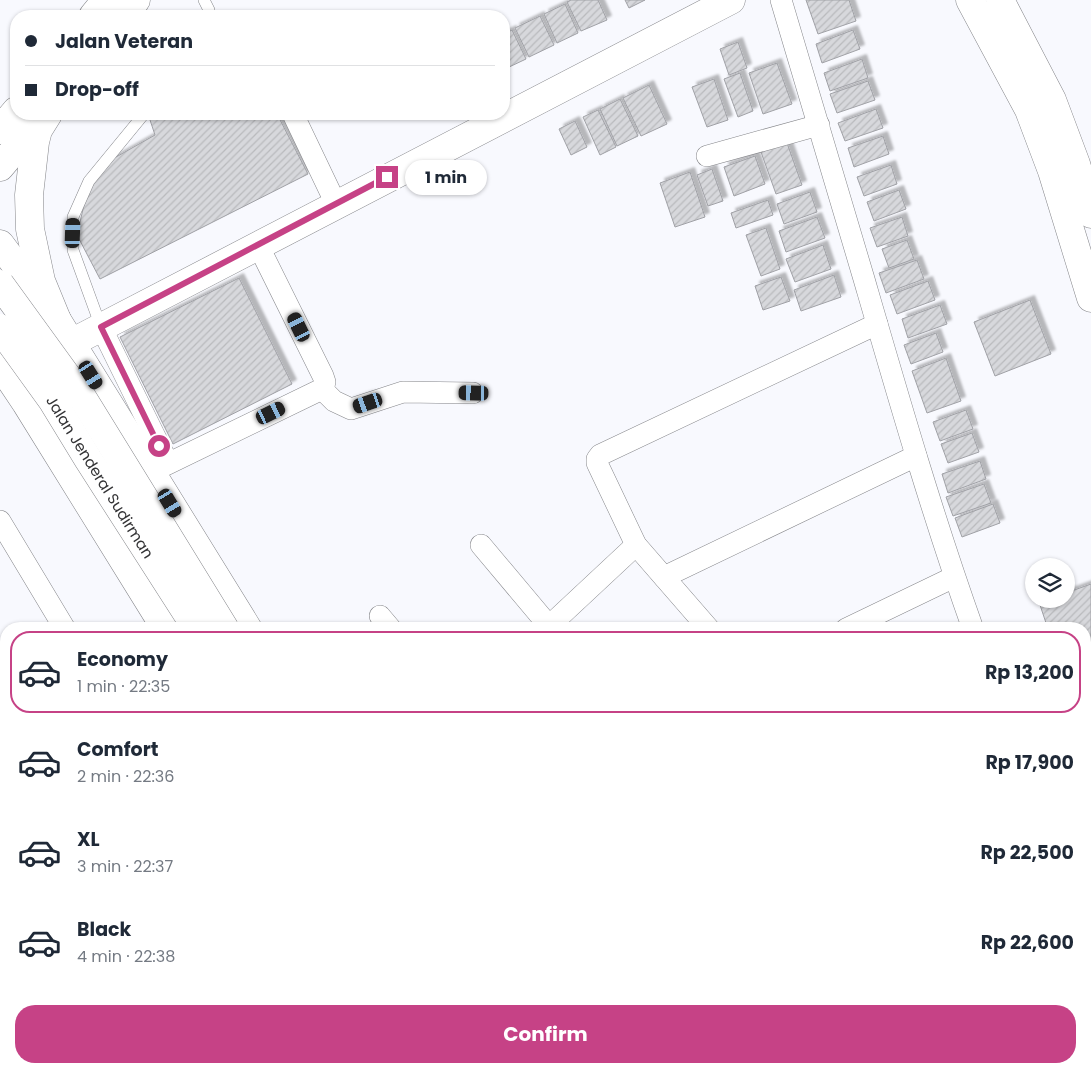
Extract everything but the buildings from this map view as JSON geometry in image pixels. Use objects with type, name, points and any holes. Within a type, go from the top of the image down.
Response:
[{"type":"street","points":[[98,10],[106,0]]},
{"type":"street","points":[[128,10],[136,0]]},
{"type":"street","points":[[510,114],[731,0]]},
{"type":"street","points":[[781,0],[916,456],[970,622]]},
{"type":"street","points":[[970,0],[1029,110],[1052,171],[1091,298]]},
{"type":"street","points":[[1000,0],[1052,100],[1076,164],[1091,214]]},
{"type":"street","points":[[0,130],[10,118]]},
{"type":"street","points":[[0,166],[41,120]]},
{"type":"street","points":[[43,120],[38,130],[34,150],[29,195],[30,229],[41,281],[57,320]]},
{"type":"street","points":[[296,120],[336,204]]},
{"type":"street","points":[[6,372],[71,343],[499,120]]},
{"type":"street","points":[[707,156],[819,125]]},
{"type":"street","points":[[0,244],[57,320],[71,343],[160,467]]},
{"type":"street","points":[[160,467],[322,388],[323,376],[258,245]]},
{"type":"street","name":"Jalan Jenderal Sudirman","points":[[0,284],[82,397],[222,622]]},
{"type":"street","points":[[703,622],[636,545],[597,463],[597,459],[600,455],[877,324]]},
{"type":"street","points":[[101,327],[160,467],[244,622]]},
{"type":"street","name":"Jalan Jenderal Sudirman","points":[[0,328],[52,400],[193,622]]},
{"type":"street","name":"Jalan Jenderal Sudirman","points":[[6,372],[162,622]]},
{"type":"street","points":[[322,388],[334,401],[351,409],[403,392],[474,393]]},
{"type":"street","points":[[664,577],[916,456]]},
{"type":"street","points":[[4,536],[60,622]]},
{"type":"street","points":[[481,545],[544,622]]},
{"type":"street","points":[[553,622],[636,545]]},
{"type":"street","points":[[860,622],[954,576]]},
{"type":"lane","points":[[101,327],[72,250],[74,217],[89,181],[139,120]]},
{"type":"route","points":[[159,446],[101,327],[387,177]]}]
